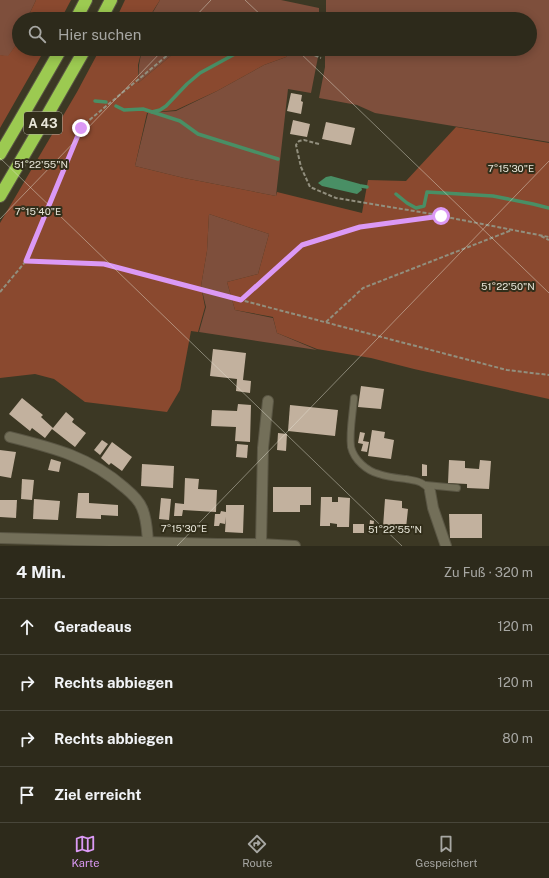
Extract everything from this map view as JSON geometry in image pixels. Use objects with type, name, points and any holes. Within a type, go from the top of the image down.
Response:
[{"type":"highway","points":[[80,12],[86,0]]},
{"type":"highway","points":[[104,12],[111,0]]},
{"type":"highway","name":"A 43","points":[[0,154],[57,56]]},
{"type":"highway","name":"A 43","points":[[0,196],[81,56]]},
{"type":"street","points":[[261,544],[264,448],[268,401]]},
{"type":"street","points":[[10,437],[67,453],[94,466],[115,479],[142,507],[146,520],[148,542]]},
{"type":"street","points":[[428,488],[446,546]]},
{"type":"street","points":[[0,538],[34,542],[121,544],[148,542],[295,546]]},
{"type":"lane","points":[[354,398],[351,438],[352,449],[356,458],[369,470],[379,474],[419,481],[428,488],[457,488]]},
{"type":"path","points":[[0,292],[26,261],[81,128],[167,56]]},
{"type":"path","points":[[316,56],[321,58]]},
{"type":"path","points":[[319,144],[304,140],[299,141],[296,145],[302,167],[310,186],[336,198],[441,216],[536,234],[549,238]]},
{"type":"path","points":[[241,300],[302,245],[360,227],[441,216]]},
{"type":"path","points":[[326,322],[364,288],[514,230]]},
{"type":"path","points":[[26,261],[104,264],[507,370],[549,375]]},
{"type":"shaded area","points":[[0,0],[36,0],[30,12],[12,12],[12,51],[8,57],[0,55]]},
{"type":"shaded area","points":[[36,0],[71,0],[65,12],[30,12]]},
{"type":"shaded area","points":[[125,0],[160,0],[152,12],[119,12]]},
{"type":"shaded area","points":[[160,0],[281,0],[319,8],[319,12],[153,12]]},
{"type":"shaded area","points":[[326,0],[549,0],[549,142],[375,113],[357,105],[319,98],[325,67],[325,56],[537,56],[537,12],[326,12]]},
{"type":"shaded area","points":[[12,50],[12,56],[41,56],[0,128],[0,55],[8,56]]},
{"type":"shaded area","points":[[96,56],[140,56],[138,65],[138,83],[171,56],[286,56],[264,65],[217,91],[176,110],[147,113],[135,166],[184,178],[276,196],[277,192],[362,213],[368,180],[406,181],[456,127],[549,143],[549,399],[371,358],[317,349],[277,333],[273,317],[235,310],[227,282],[258,274],[269,234],[209,214],[207,251],[201,286],[205,307],[198,332],[191,331],[180,390],[167,412],[85,402],[54,379],[35,374],[0,378],[0,223],[77,92]]},
{"type":"shaded area","points":[[141,56],[171,56],[138,83]]},
{"type":"shaded area","points":[[318,56],[311,93],[288,89],[276,196],[184,178],[135,166],[148,113],[176,111],[217,91],[264,65],[286,57]]},
{"type":"shaded area","points":[[331,176],[360,184],[362,190],[357,194],[322,186],[318,183],[326,177]]},
{"type":"shaded area","points":[[209,214],[269,234],[258,274],[227,282],[235,310],[273,318],[277,333],[317,350],[199,332],[206,307],[201,286],[207,251]]},
{"type":"building","points":[[291,93],[302,95],[301,101],[303,102],[301,114],[287,111]]},
{"type":"building","points":[[293,120],[310,124],[307,137],[290,134]]},
{"type":"building","points":[[326,122],[355,128],[351,145],[322,139]]},
{"type":"building","points":[[213,349],[246,353],[243,380],[251,381],[250,393],[236,391],[237,379],[210,376]]},
{"type":"building","points":[[361,386],[384,389],[381,409],[358,407]]},
{"type":"building","points":[[22,398],[43,415],[41,417],[53,428],[66,412],[74,419],[72,422],[86,433],[75,447],[52,429],[45,438],[32,428],[30,431],[9,414]]},
{"type":"building","points":[[238,404],[251,405],[250,442],[235,441],[236,427],[211,426],[212,410],[237,411]]},
{"type":"building","points":[[290,405],[338,410],[335,436],[288,431]]},
{"type":"building","points":[[372,430],[385,432],[384,438],[394,440],[391,459],[368,456]]},
{"type":"building","points":[[360,432],[365,433],[363,441],[369,442],[367,452],[361,451],[363,444],[358,443]]},
{"type":"building","points":[[278,433],[287,434],[286,451],[277,450]]},
{"type":"building","points":[[102,440],[108,444],[100,455],[94,450]]},
{"type":"building","points":[[112,442],[132,457],[122,471],[111,463],[109,465],[101,458]]},
{"type":"building","points":[[237,444],[248,445],[247,458],[236,457]]},
{"type":"building","points":[[0,450],[16,452],[11,478],[0,476]]},
{"type":"building","points":[[51,459],[61,462],[59,472],[48,470]]},
{"type":"building","points":[[449,460],[465,461],[465,468],[479,469],[480,460],[491,461],[489,489],[467,488],[467,484],[448,483]]},
{"type":"building","points":[[142,464],[174,466],[173,488],[141,486]]},
{"type":"building","points":[[422,464],[427,465],[427,476],[422,476]]},
{"type":"building","points":[[185,478],[199,479],[198,489],[217,490],[216,512],[183,510],[182,516],[174,516],[175,503],[184,504]]},
{"type":"building","points":[[22,479],[34,480],[32,500],[21,499]]},
{"type":"building","points":[[273,487],[311,487],[311,505],[300,505],[300,512],[273,512]]},
{"type":"building","points":[[78,493],[89,493],[89,503],[118,505],[118,516],[101,515],[101,519],[76,518]]},
{"type":"building","points":[[321,497],[332,497],[332,502],[338,502],[338,497],[350,498],[349,527],[337,527],[337,524],[330,523],[330,526],[320,526]]},
{"type":"building","points":[[161,498],[171,499],[169,520],[159,519]]},
{"type":"building","points":[[34,499],[60,501],[58,520],[33,519]]},
{"type":"building","points":[[385,499],[402,501],[402,508],[408,509],[406,528],[383,527]]},
{"type":"building","points":[[0,500],[17,500],[16,518],[0,517]]},
{"type":"building","points":[[226,505],[244,505],[243,533],[225,532],[226,517],[225,524],[220,523],[219,526],[214,526],[215,514],[220,514],[221,511],[226,512]]},
{"type":"building","points":[[449,514],[482,514],[482,538],[450,538]]},
{"type":"building","points":[[370,520],[374,521],[373,530],[369,530]]},
{"type":"building","points":[[353,524],[364,524],[364,533],[353,533]]},
{"type":"waterway","points":[[152,112],[160,110],[166,106],[200,73],[231,56]]},
{"type":"waterway","points":[[95,101],[106,102]]},
{"type":"waterway","points":[[116,106],[124,110],[143,109],[180,121],[198,134],[278,159]]},
{"type":"waterway","points":[[361,186],[367,187]]},
{"type":"waterway","points":[[396,194],[416,208],[424,206],[427,192],[493,196],[549,208]]},
{"type":"route","points":[[81,128],[26,261],[104,264],[241,300],[302,245],[360,227],[441,216]]}]
